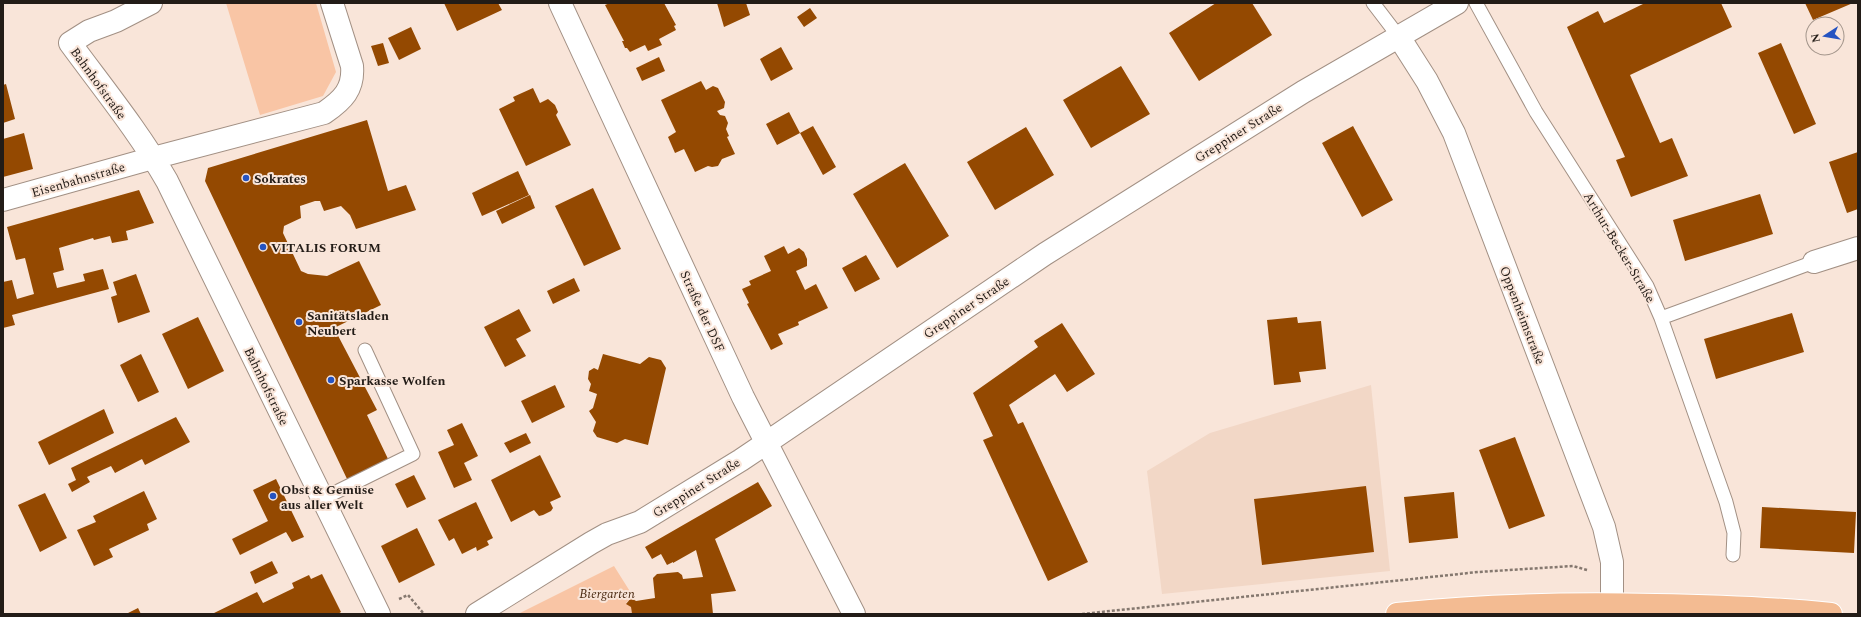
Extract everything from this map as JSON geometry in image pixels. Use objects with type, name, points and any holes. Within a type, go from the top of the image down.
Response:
[{"type":"main road","points":[[1397,614],[1492,606],[1612,604],[1831,614]]},
{"type":"street","name":"Bahnhofstraße","points":[[151,3],[116,21],[89,31],[70,43],[153,158],[167,181],[379,614]]},
{"type":"street","points":[[153,158],[324,113],[340,102],[349,88],[353,76],[352,66],[332,3]]},
{"type":"street","name":"Straße der DSF","points":[[560,3],[743,397],[854,614]]},
{"type":"street","name":"Greppiner Straße","points":[[477,614],[591,543],[607,534],[640,522],[746,457],[1045,254],[1303,92],[1457,3]]},
{"type":"street","name":"Oppenheimstraße","points":[[1399,37],[1430,86],[1454,133],[1604,527],[1609,545],[1613,576],[1612,604]]},
{"type":"street","name":"Eisenbahnstraße","points":[[3,200],[153,158]]},
{"type":"street","points":[[1814,262],[1858,248]]},
{"type":"lane","points":[[1373,3],[1399,37]]},
{"type":"lane","name":"Arthur-Becker-Straße","points":[[1476,3],[1536,112],[1647,286],[1661,318],[1732,519],[1734,533],[1733,555]]},
{"type":"lane","points":[[1661,318],[1814,262]]},
{"type":"lane","points":[[322,499],[414,454],[365,350]]},
{"type":"path","points":[[1082,614],[1478,572],[1573,566],[1613,576]]},
{"type":"shaded area","points":[[1371,385],[1390,571],[1162,594],[1147,471],[1210,433]]},
{"type":"green space","points":[[226,3],[316,3],[336,72],[323,96],[260,115]]},
{"type":"green space","name":"Biergarten","points":[[614,566],[636,601],[631,598],[626,603],[631,607],[632,614],[518,614]]},
{"type":"building","points":[[444,3],[498,3],[502,10],[457,31]]},
{"type":"building","points":[[610,3],[664,3],[676,25],[674,26],[676,30],[659,39],[662,45],[648,51],[645,45],[630,52],[627,48],[625,48],[622,41],[624,41],[605,5]]},
{"type":"building","points":[[717,3],[746,3],[750,15],[724,27]]},
{"type":"building","points":[[1216,3],[1252,3],[1272,35],[1199,81],[1169,33]]},
{"type":"building","points":[[1645,3],[1721,3],[1732,27],[1630,75],[1660,143],[1672,138],[1688,176],[1631,197],[1616,160],[1625,157],[1567,27],[1598,11],[1604,23]]},
{"type":"building","points":[[1805,3],[1853,3],[1822,16],[1811,16]]},
{"type":"building","points":[[810,8],[817,18],[804,27],[797,17]]},
{"type":"building","points":[[411,27],[421,49],[399,60],[388,38]]},
{"type":"building","points":[[383,43],[389,63],[378,66],[371,46]]},
{"type":"building","points":[[1781,43],[1816,124],[1794,134],[1758,53]]},
{"type":"building","points":[[781,47],[793,69],[771,81],[760,59]]},
{"type":"building","points":[[659,57],[665,71],[642,81],[636,68]]},
{"type":"building","points":[[1121,66],[1150,114],[1091,148],[1063,100]]},
{"type":"building","points":[[701,81],[706,90],[713,86],[718,88],[725,102],[724,108],[717,111],[720,115],[725,116],[728,123],[726,129],[729,136],[727,137],[735,154],[722,159],[718,166],[708,166],[695,172],[684,149],[675,153],[668,137],[676,132],[661,100]]},
{"type":"building","points":[[6,84],[15,119],[3,123],[3,85]]},
{"type":"building","points":[[533,88],[540,103],[548,99],[555,105],[558,112],[556,115],[571,145],[526,166],[499,109],[515,101],[513,97]]},
{"type":"building","points":[[789,112],[800,133],[777,145],[766,124]]},
{"type":"building","name":"VITALIS FORUM","points":[[367,120],[388,191],[406,185],[416,210],[356,229],[350,215],[341,206],[324,211],[320,201],[315,201],[300,206],[301,218],[284,226],[283,233],[301,271],[308,274],[327,276],[359,261],[381,305],[334,328],[377,410],[367,415],[389,461],[348,481],[205,181],[208,168]]},
{"type":"building","points":[[813,126],[836,167],[823,175],[800,133]]},
{"type":"building","points":[[1353,126],[1393,200],[1362,217],[1322,143]]},
{"type":"building","points":[[1026,127],[1054,175],[995,210],[967,162]]},
{"type":"building","points":[[24,133],[33,169],[3,177],[3,139]]},
{"type":"building","points":[[1858,152],[1858,209],[1847,213],[1829,162]]},
{"type":"building","points":[[905,163],[949,236],[897,268],[853,194]]},
{"type":"building","points":[[518,171],[529,195],[482,216],[472,193]]},
{"type":"building","points":[[593,188],[621,249],[584,266],[555,206]]},
{"type":"building","points":[[139,190],[154,223],[126,231],[128,240],[112,243],[110,236],[94,240],[93,238],[59,248],[64,270],[53,273],[57,288],[85,281],[83,274],[103,269],[109,289],[12,315],[15,325],[3,328],[3,282],[12,280],[17,299],[34,294],[25,258],[16,260],[7,227]]},
{"type":"building","points":[[1760,194],[1773,234],[1685,261],[1673,220]]},
{"type":"building","points":[[530,195],[535,208],[502,224],[496,211]]},
{"type":"building","points":[[784,246],[788,254],[799,248],[804,252],[807,259],[807,266],[796,271],[805,290],[816,284],[828,308],[798,322],[799,325],[778,334],[783,344],[771,350],[747,304],[749,303],[742,289],[751,285],[749,281],[771,271],[764,256]]},
{"type":"building","points":[[866,255],[880,279],[855,292],[842,268]]},
{"type":"building","points":[[136,274],[150,312],[118,323],[111,297],[117,295],[113,282]]},
{"type":"building","points":[[574,278],[580,291],[553,304],[547,291]]},
{"type":"building","points":[[519,309],[531,331],[516,339],[526,356],[505,367],[484,327]]},
{"type":"building","points":[[1792,313],[1804,352],[1716,379],[1704,339]]},
{"type":"building","points":[[198,317],[224,371],[188,389],[162,334]]},
{"type":"building","points":[[1297,317],[1298,323],[1321,321],[1326,369],[1299,372],[1301,382],[1274,385],[1267,320]]},
{"type":"building","points":[[1062,323],[1095,374],[1067,392],[1055,374],[1009,405],[1018,424],[1023,422],[1088,562],[1048,581],[983,440],[993,436],[973,393],[1038,347],[1034,341]]},
{"type":"building","points":[[141,354],[159,392],[138,402],[120,365]]},
{"type":"building","points":[[603,354],[640,364],[649,357],[661,360],[666,368],[648,445],[625,439],[617,443],[597,437],[593,431],[596,422],[589,411],[593,408],[597,394],[589,391],[591,384],[588,379],[589,371],[594,368],[598,370]]},
{"type":"building","points":[[555,385],[565,407],[532,423],[521,401]]},
{"type":"building","points":[[104,409],[114,433],[49,465],[38,442]]},
{"type":"building","points":[[176,417],[190,442],[145,465],[142,459],[115,473],[111,466],[87,477],[90,482],[72,492],[68,484],[76,480],[71,468]]},
{"type":"building","points":[[462,423],[478,456],[464,463],[472,480],[454,488],[438,452],[454,445],[447,430]]},
{"type":"building","points":[[526,433],[531,443],[510,453],[504,443]]},
{"type":"building","points":[[1515,437],[1545,516],[1509,529],[1479,450]]},
{"type":"building","points":[[540,455],[561,497],[550,502],[553,508],[551,511],[543,515],[539,516],[534,510],[511,522],[491,480]]},
{"type":"building","points":[[414,475],[426,499],[407,508],[395,484]]},
{"type":"building","points":[[276,479],[304,537],[292,542],[286,532],[240,555],[232,539],[268,521],[253,490]]},
{"type":"building","points":[[758,482],[772,506],[715,539],[736,591],[711,594],[713,614],[632,614],[631,607],[626,604],[631,598],[636,601],[655,598],[653,578],[657,574],[678,572],[682,575],[683,579],[703,577],[696,550],[667,565],[661,554],[652,559],[645,547]]},
{"type":"building","points":[[1366,486],[1374,552],[1262,565],[1254,499]]},
{"type":"building","points":[[144,491],[157,519],[147,524],[149,530],[109,549],[113,557],[94,566],[77,530],[96,522],[93,516]]},
{"type":"building","points":[[1454,492],[1458,538],[1409,543],[1404,497]]},
{"type":"building","points":[[45,493],[67,538],[40,552],[18,505]]},
{"type":"building","points":[[476,502],[493,538],[487,541],[489,545],[477,551],[476,547],[462,554],[454,538],[449,541],[438,520]]},
{"type":"building","points":[[1762,507],[1856,512],[1854,553],[1760,548]]},
{"type":"building","points":[[417,528],[435,565],[399,583],[381,546]]},
{"type":"building","points":[[272,561],[278,573],[255,584],[250,572]]},
{"type":"building","points":[[322,574],[341,612],[338,614],[212,614],[257,592],[263,603],[294,588],[292,583],[309,575],[311,579]]},
{"type":"building","points":[[138,608],[141,614],[126,614]]},
{"type":"place","name":"Sokrates","points":[[246,178]]},
{"type":"place","name":"VITALIS FORUM","points":[[263,247]]},
{"type":"place","name":"Sanitätsladen Neubert","points":[[299,322]]},
{"type":"place","name":"Sparkasse Wolfen","points":[[331,380]]},
{"type":"place","name":"Obst & Gemüse aus aller Welt","points":[[273,496]]}]
